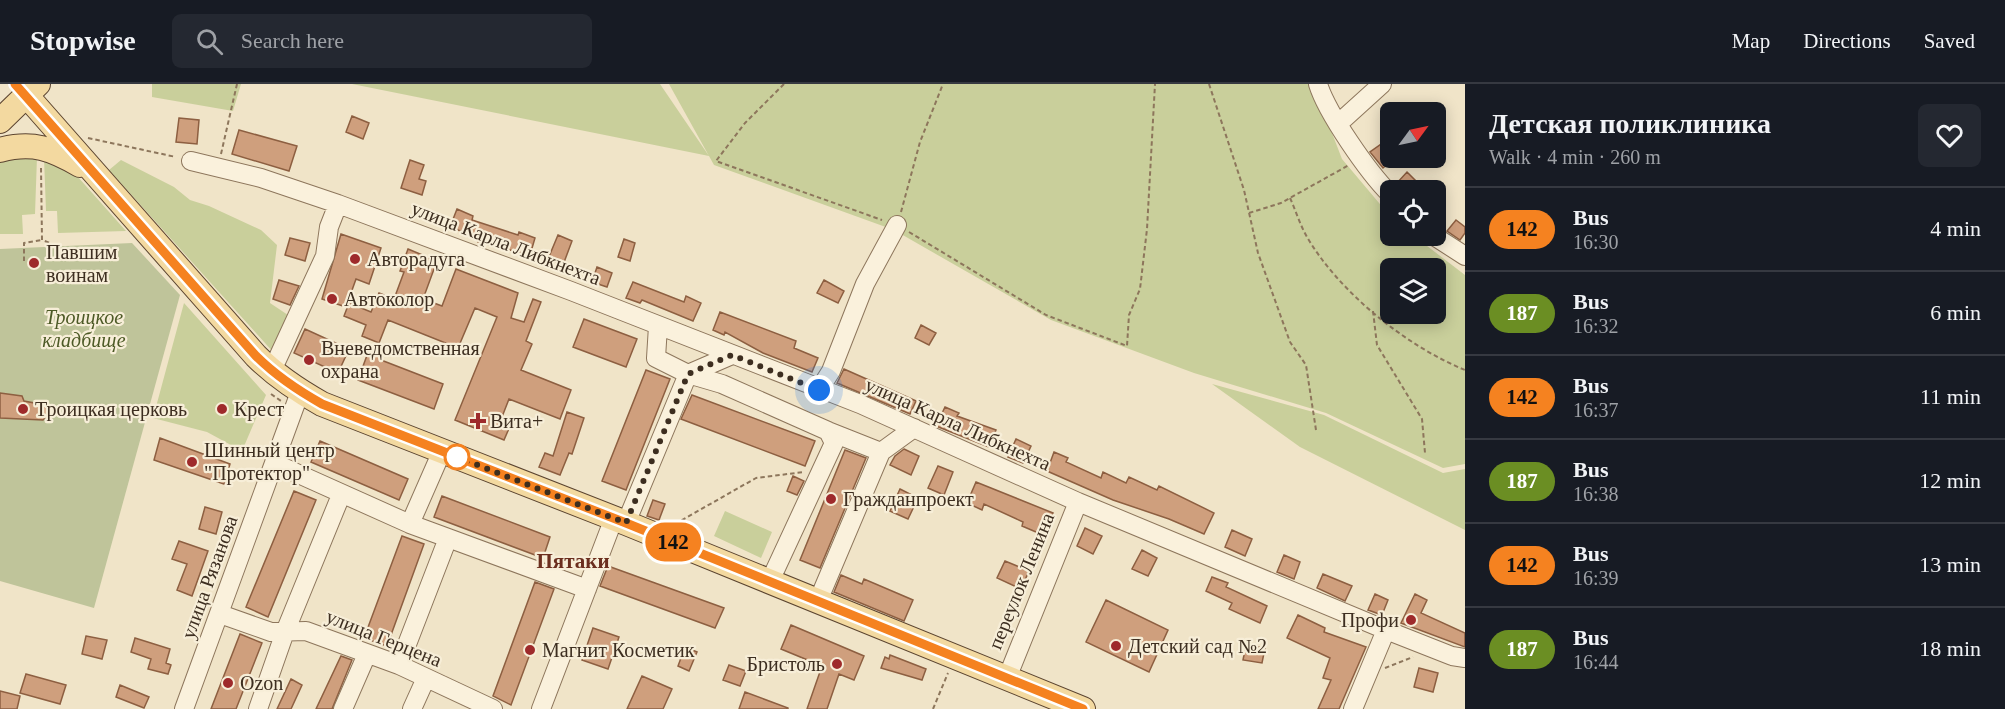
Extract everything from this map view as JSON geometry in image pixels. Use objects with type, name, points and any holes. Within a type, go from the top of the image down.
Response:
[{"type":"main road","points":[[0,121],[26,88],[94,174],[268,379],[297,400],[322,404],[620,520],[1083,709]]},
{"type":"main road","points":[[0,150],[26,145],[54,150],[94,174]]},
{"type":"street","points":[[1318,84],[1339,123],[1380,184]]},
{"type":"street","points":[[1339,123],[1383,84]]},
{"type":"street","name":"улица Карла Либкнехта","points":[[191,160],[261,178],[338,204],[658,326],[914,428],[1078,502],[1386,630],[1465,658]]},
{"type":"street","points":[[268,379],[326,256],[329,227],[338,204]]},
{"type":"street","points":[[819,390],[831,370],[865,284],[897,225]]},
{"type":"street","points":[[1446,244],[1465,256]]},
{"type":"street","points":[[658,326],[656,358],[688,374],[722,384],[881,452]]},
{"type":"street","points":[[541,709],[587,589],[688,374],[732,355]]},
{"type":"street","name":"улица Рязанова","points":[[184,709],[297,400]]},
{"type":"street","points":[[818,601],[881,452],[914,428]]},
{"type":"street","points":[[770,582],[834,442],[828,431]]},
{"type":"street","points":[[410,524],[442,451]]},
{"type":"street","points":[[274,463],[410,524],[587,589]]},
{"type":"street","points":[[258,709],[285,632],[341,495]]},
{"type":"street","name":"переулок Ленина","points":[[1007,678],[1078,502]]},
{"type":"street","points":[[399,665],[448,538]]},
{"type":"street","name":"улица Герцена","points":[[220,614],[271,632],[306,631],[399,665],[493,709]]},
{"type":"street","points":[[1353,709],[1386,630]]},
{"type":"street","points":[[343,709],[367,654]]},
{"type":"street","points":[[412,709],[426,678]]},
{"type":"path","points":[[219,168],[237,84]]},
{"type":"path","points":[[784,84],[745,123],[716,161],[897,225],[1046,315],[1127,346],[1129,315],[1140,289],[1147,229],[1155,84]]},
{"type":"path","points":[[897,225],[920,142],[943,84]]},
{"type":"path","points":[[1209,84],[1244,189],[1258,252],[1290,342],[1306,364],[1316,430]]},
{"type":"path","points":[[87,138],[191,160]]},
{"type":"path","points":[[1250,213],[1290,198],[1362,157]]},
{"type":"path","points":[[41,165],[42,240]]},
{"type":"path","points":[[1290,198],[1307,237],[1346,286],[1399,335],[1465,370]]},
{"type":"path","points":[[24,261],[24,243],[42,240],[50,243],[50,261]]},
{"type":"path","points":[[1373,311],[1377,345],[1422,419],[1425,453]]},
{"type":"path","points":[[268,379],[275,398],[297,400]]},
{"type":"path","points":[[673,526],[756,478],[797,472],[820,472]]},
{"type":"path","points":[[1368,673],[1397,665],[1414,657],[1426,646]]},
{"type":"path","points":[[933,709],[955,657]]},
{"type":"green space","points":[[152,84],[241,84],[233,111],[152,97]]},
{"type":"green space","points":[[352,84],[660,84],[709,156]]},
{"type":"green space","points":[[669,84],[1313,84],[1342,159],[1380,204],[1380,246],[1427,246],[1443,258],[1380,258],[1380,324],[1446,324],[1446,260],[1465,275],[1465,464],[1443,468],[1326,413],[1194,373],[1051,320],[894,230],[714,165]]},
{"type":"green space","points":[[14,157],[37,157],[35,214],[22,215],[23,234],[0,234],[0,162]]},
{"type":"green space","points":[[44,158],[69,167],[126,231],[58,233],[57,211],[46,211]]},
{"type":"green space","points":[[121,160],[174,187],[190,200],[209,206],[261,230],[277,245],[270,303],[288,315],[274,353],[109,170]]},
{"type":"green space","name":"Троицкое кладбище","points":[[132,243],[180,295],[94,608],[0,581],[0,249]]},
{"type":"green space","points":[[184,303],[266,395],[242,451],[207,432],[153,418]]},
{"type":"green space","points":[[1212,384],[1324,415],[1443,473],[1465,469],[1465,530],[1300,447]]},
{"type":"green space","points":[[725,511],[772,532],[761,558],[714,536]]},
{"type":"building","points":[[352,116],[369,123],[363,139],[346,132]]},
{"type":"building","points":[[179,118],[199,120],[197,144],[176,142]]},
{"type":"building","points":[[239,130],[297,146],[289,171],[232,154]]},
{"type":"building","points":[[1380,145],[1380,164],[1370,152]]},
{"type":"building","points":[[410,160],[424,165],[419,179],[426,181],[422,195],[401,188]]},
{"type":"building","points":[[1407,172],[1415,180],[1400,180]]},
{"type":"building","points":[[457,209],[473,216],[472,220],[535,238],[530,255],[478,242],[479,238],[450,227]]},
{"type":"building","points":[[1456,220],[1465,227],[1465,233],[1460,240],[1447,231]]},
{"type":"building","name":"Авторадуга","points":[[341,234],[381,248],[369,284],[356,279],[346,307],[322,299]]},
{"type":"building","points":[[558,235],[572,241],[563,265],[548,259]]},
{"type":"building","points":[[290,238],[310,243],[305,261],[285,255]]},
{"type":"building","points":[[624,239],[635,243],[630,261],[618,257]]},
{"type":"building","points":[[408,249],[437,261],[423,299],[442,306],[456,269],[518,293],[511,318],[524,322],[533,299],[541,302],[526,341],[532,344],[521,370],[571,390],[560,419],[509,399],[500,422],[510,426],[504,440],[455,420],[497,317],[475,308],[458,348],[388,320],[379,343],[362,336],[366,325],[344,316],[349,303],[371,312],[379,293],[394,299],[404,272],[400,271]]},
{"type":"building","points":[[597,267],[612,273],[607,287],[592,282]]},
{"type":"building","points":[[279,280],[299,286],[290,305],[273,299]]},
{"type":"building","points":[[824,280],[844,291],[838,303],[817,293]]},
{"type":"building","points":[[633,282],[684,302],[686,296],[701,303],[693,321],[642,300],[640,303],[626,298]]},
{"type":"building","points":[[720,312],[796,341],[794,348],[818,358],[812,372],[763,353],[725,332],[724,335],[713,330]]},
{"type":"building","points":[[584,319],[637,339],[626,367],[573,347]]},
{"type":"building","points":[[921,325],[936,333],[929,345],[915,338]]},
{"type":"building","points":[[305,329],[349,349],[338,373],[294,353]]},
{"type":"building","points":[[370,347],[384,352],[381,360],[443,384],[434,409],[358,380]]},
{"type":"building","points":[[844,369],[916,401],[910,414],[837,383]]},
{"type":"building","points":[[646,370],[670,379],[626,490],[602,481]]},
{"type":"building","name":"Троицкая церковь","points":[[0,393],[22,396],[24,401],[45,405],[49,413],[43,420],[0,418]]},
{"type":"building","points":[[692,395],[815,441],[805,466],[681,419]]},
{"type":"building","points":[[945,407],[959,413],[957,416],[996,430],[989,447],[936,426]]},
{"type":"building","points":[[567,412],[584,418],[572,454],[569,453],[560,475],[539,467],[545,453],[553,456]]},
{"type":"building","name":"Шинный центр \"Протектор\"","points":[[160,438],[230,464],[224,484],[154,460]]},
{"type":"building","points":[[1016,439],[1031,446],[1023,463],[1008,457]]},
{"type":"building","points":[[320,441],[408,479],[399,500],[311,462]]},
{"type":"building","points":[[904,449],[919,456],[911,475],[890,465],[895,456]]},
{"type":"building","points":[[845,450],[866,458],[820,568],[800,560]]},
{"type":"building","points":[[1054,452],[1068,458],[1066,462],[1101,478],[1103,472],[1126,483],[1129,477],[1157,490],[1159,486],[1214,513],[1204,534],[1169,519],[1113,500],[1047,471]]},
{"type":"building","points":[[938,466],[953,472],[944,495],[928,488]]},
{"type":"building","points":[[793,476],[804,481],[797,495],[787,491]]},
{"type":"building","points":[[976,482],[1053,513],[1043,535],[1022,526],[1023,522],[984,504],[982,510],[967,503]]},
{"type":"building","points":[[900,489],[918,498],[908,519],[890,511]]},
{"type":"building","points":[[294,491],[316,500],[268,617],[246,607]]},
{"type":"building","points":[[442,496],[550,537],[543,558],[434,517]]},
{"type":"building","points":[[653,500],[665,504],[659,520],[647,516]]},
{"type":"building","points":[[205,507],[222,512],[216,534],[199,529]]},
{"type":"building","points":[[1085,528],[1102,536],[1093,554],[1077,546]]},
{"type":"building","points":[[1232,530],[1252,539],[1245,556],[1225,547]]},
{"type":"building","points":[[402,536],[424,544],[387,646],[364,638]]},
{"type":"building","points":[[179,541],[208,551],[192,596],[177,590],[187,564],[172,559]]},
{"type":"building","points":[[1142,550],[1157,558],[1148,576],[1132,569]]},
{"type":"building","points":[[1284,555],[1300,562],[1294,579],[1277,572]]},
{"type":"building","points":[[1005,561],[1029,571],[1021,589],[997,578]]},
{"type":"building","points":[[608,566],[724,608],[715,628],[600,586]]},
{"type":"building","points":[[1323,574],[1352,586],[1345,601],[1317,588]]},
{"type":"building","points":[[841,575],[862,584],[864,579],[913,600],[904,621],[834,592]]},
{"type":"building","points":[[1212,577],[1228,583],[1226,587],[1267,606],[1260,623],[1229,609],[1232,603],[1206,591]]},
{"type":"building","points":[[535,582],[554,589],[511,705],[493,696]]},
{"type":"building","points":[[1375,594],[1388,600],[1382,615],[1368,610]]},
{"type":"building","points":[[1415,594],[1427,600],[1421,613],[1465,633],[1465,647],[1401,623]]},
{"type":"building","points":[[1106,600],[1168,630],[1149,672],[1086,642]]},
{"type":"building","points":[[1298,615],[1325,628],[1324,632],[1366,647],[1339,709],[1318,709],[1331,680],[1323,678],[1330,658],[1287,638]]},
{"type":"building","points":[[791,625],[864,656],[854,680],[839,674],[827,709],[807,709],[822,666],[781,649]]},
{"type":"building","points":[[593,628],[619,637],[608,669],[582,660]]},
{"type":"building","points":[[240,634],[262,643],[236,709],[211,709]]},
{"type":"building","points":[[86,636],[107,640],[102,659],[82,654]]},
{"type":"building","points":[[135,638],[170,649],[166,663],[171,665],[168,674],[148,669],[151,659],[131,652]]},
{"type":"building","points":[[1246,645],[1265,648],[1262,663],[1243,660]]},
{"type":"building","points":[[685,647],[697,652],[689,671],[678,666]]},
{"type":"building","points":[[890,655],[926,669],[922,680],[881,668],[885,657],[889,659]]},
{"type":"building","points":[[341,656],[352,660],[332,709],[316,709]]},
{"type":"building","points":[[729,665],[746,671],[740,686],[723,680]]},
{"type":"building","points":[[1419,668],[1438,673],[1433,692],[1414,687]]},
{"type":"building","points":[[26,674],[66,685],[60,704],[20,693]]},
{"type":"building","points":[[642,676],[672,689],[663,709],[627,709]]},
{"type":"building","points":[[291,679],[302,685],[291,709],[277,709]]},
{"type":"building","points":[[120,685],[149,697],[144,708],[116,697]]},
{"type":"building","points":[[0,691],[20,696],[17,709],[0,709]]},
{"type":"building","points":[[745,692],[788,708],[788,709],[739,709]]},
{"type":"bus line","name":"142","points":[[15,84],[256,356],[274,374],[300,392],[322,404],[626,523],[1083,709]]},
{"type":"place","name":"Авторадуга","points":[[355,259]]},
{"type":"place","name":"Павшим воинам","points":[[34,263]]},
{"type":"place","name":"Автоколор","points":[[332,299]]},
{"type":"place","name":"Вневедомственная охрана","points":[[309,360]]},
{"type":"place","name":"Троицкая церковь","points":[[23,409]]},
{"type":"place","name":"Крест","points":[[222,409]]},
{"type":"place","name":"Вита+","points":[[478,421]]},
{"type":"place","name":"Шинный центр \"Протектор\"","points":[[192,462]]},
{"type":"place","name":"Гражданпроект","points":[[831,499]]},
{"type":"place","name":"Профи","points":[[1411,620]]},
{"type":"place","name":"Детский сад №2","points":[[1116,646]]},
{"type":"place","name":"Магнит Косметик","points":[[530,650]]},
{"type":"place","name":"Бристоль","points":[[837,664]]},
{"type":"place","name":"Ozon","points":[[228,683]]},
{"type":"district","name":"Пятаки","points":[[573,561]]},
{"type":"route","points":[[457,457],[626,523],[688,374],[732,355],[819,390]]}]
